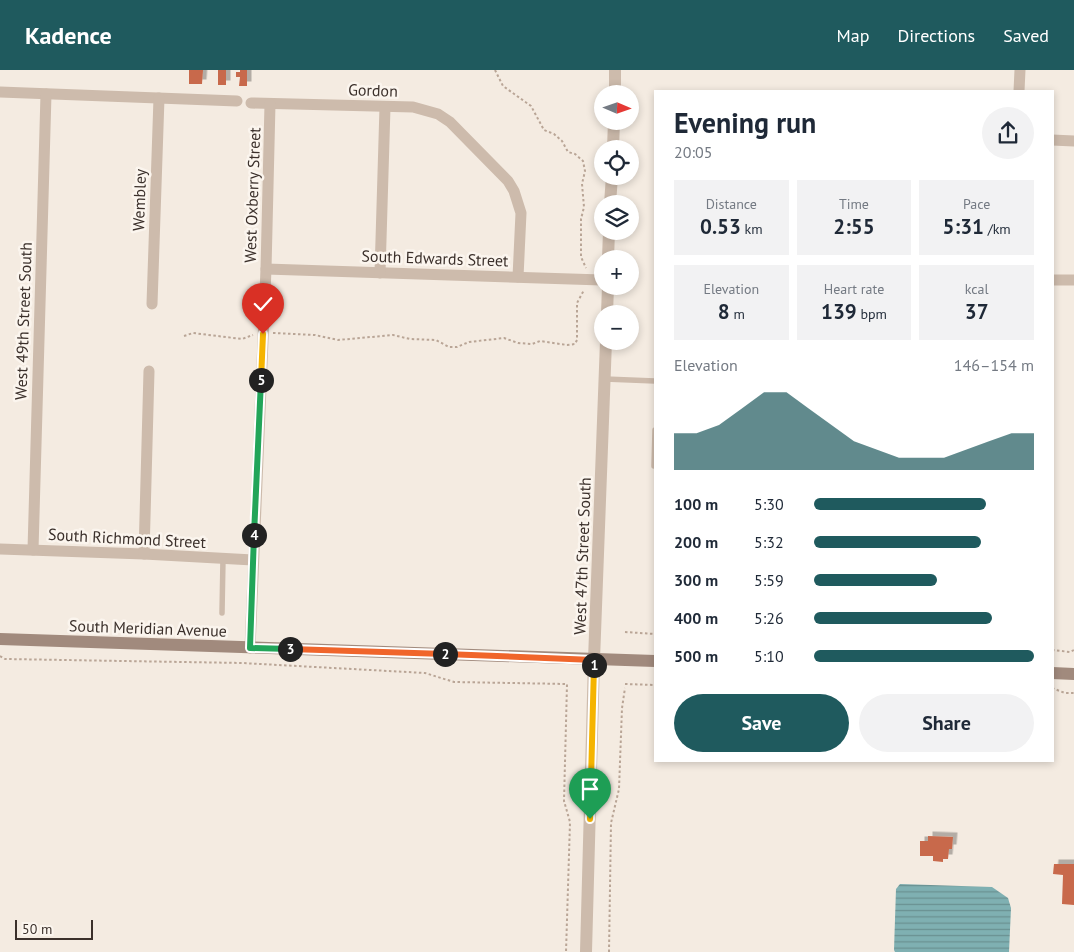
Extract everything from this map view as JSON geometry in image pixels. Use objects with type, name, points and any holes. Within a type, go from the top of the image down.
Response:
[{"type":"main road","name":"South Meridian Avenue","points":[[0,639],[654,661]]},
{"type":"main road","points":[[1054,673],[1074,674]]},
{"type":"street","points":[[615,70],[615,85]]},
{"type":"street","points":[[1019,90],[1020,70]]},
{"type":"street","points":[[0,92],[237,101]]},
{"type":"street","name":"West 49th Street South","points":[[33,550],[46,94]]},
{"type":"street","name":"Wembley","points":[[152,304],[159,98]]},
{"type":"street","name":"Gordon","points":[[250,103],[413,108],[438,114],[450,122],[466,138],[508,181],[514,191],[521,213],[518,277]]},
{"type":"street","name":"West Oxberry Street","points":[[250,648],[266,269],[270,104]]},
{"type":"street","points":[[380,273],[385,107]]},
{"type":"street","points":[[1054,140],[1074,141]]},
{"type":"street","name":"South Edwards Street","points":[[266,269],[594,280]]},
{"type":"street","points":[[1054,280],[1074,280]]},
{"type":"street","name":"West 47th Street South","points":[[586,952],[594,660],[606,350]]},
{"type":"street","points":[[144,554],[149,371]]},
{"type":"street","name":"South Richmond Street","points":[[0,549],[253,560]]},
{"type":"lane","points":[[605,379],[654,380]]},
{"type":"lane","points":[[222,612],[223,559]]},
{"type":"path","points":[[625,632],[654,634]]},
{"type":"path","points":[[1054,650],[1070,652],[1074,650]]},
{"type":"path","points":[[0,656],[5,659],[242,664],[425,673],[454,682],[567,684],[564,801],[570,822],[566,952]]},
{"type":"path","points":[[625,684],[654,685]]},
{"type":"path","points":[[609,952],[611,823],[619,789],[622,708],[625,688]]},
{"type":"path","points":[[1054,689],[1065,693],[1074,693]]},
{"type":"water","points":[[900,884],[992,887],[1008,898],[1011,908],[1009,952],[895,952],[896,889]]},
{"type":"building","points":[[189,70],[203,70],[202,84],[189,84]]},
{"type":"building","points":[[218,70],[226,70],[226,85],[218,85]]},
{"type":"building","points":[[240,70],[247,70],[247,86],[239,86],[240,77],[236,77],[236,72],[240,72]]},
{"type":"building","points":[[928,836],[953,837],[952,849],[949,849],[948,859],[943,859],[943,862],[933,861],[933,856],[920,856],[920,841],[928,841]]},
{"type":"building","points":[[1054,864],[1074,864],[1074,905],[1062,904],[1063,875],[1053,874]]},
{"type":"route","points":[[263,334],[250,648],[594,660],[590,819]]}]
